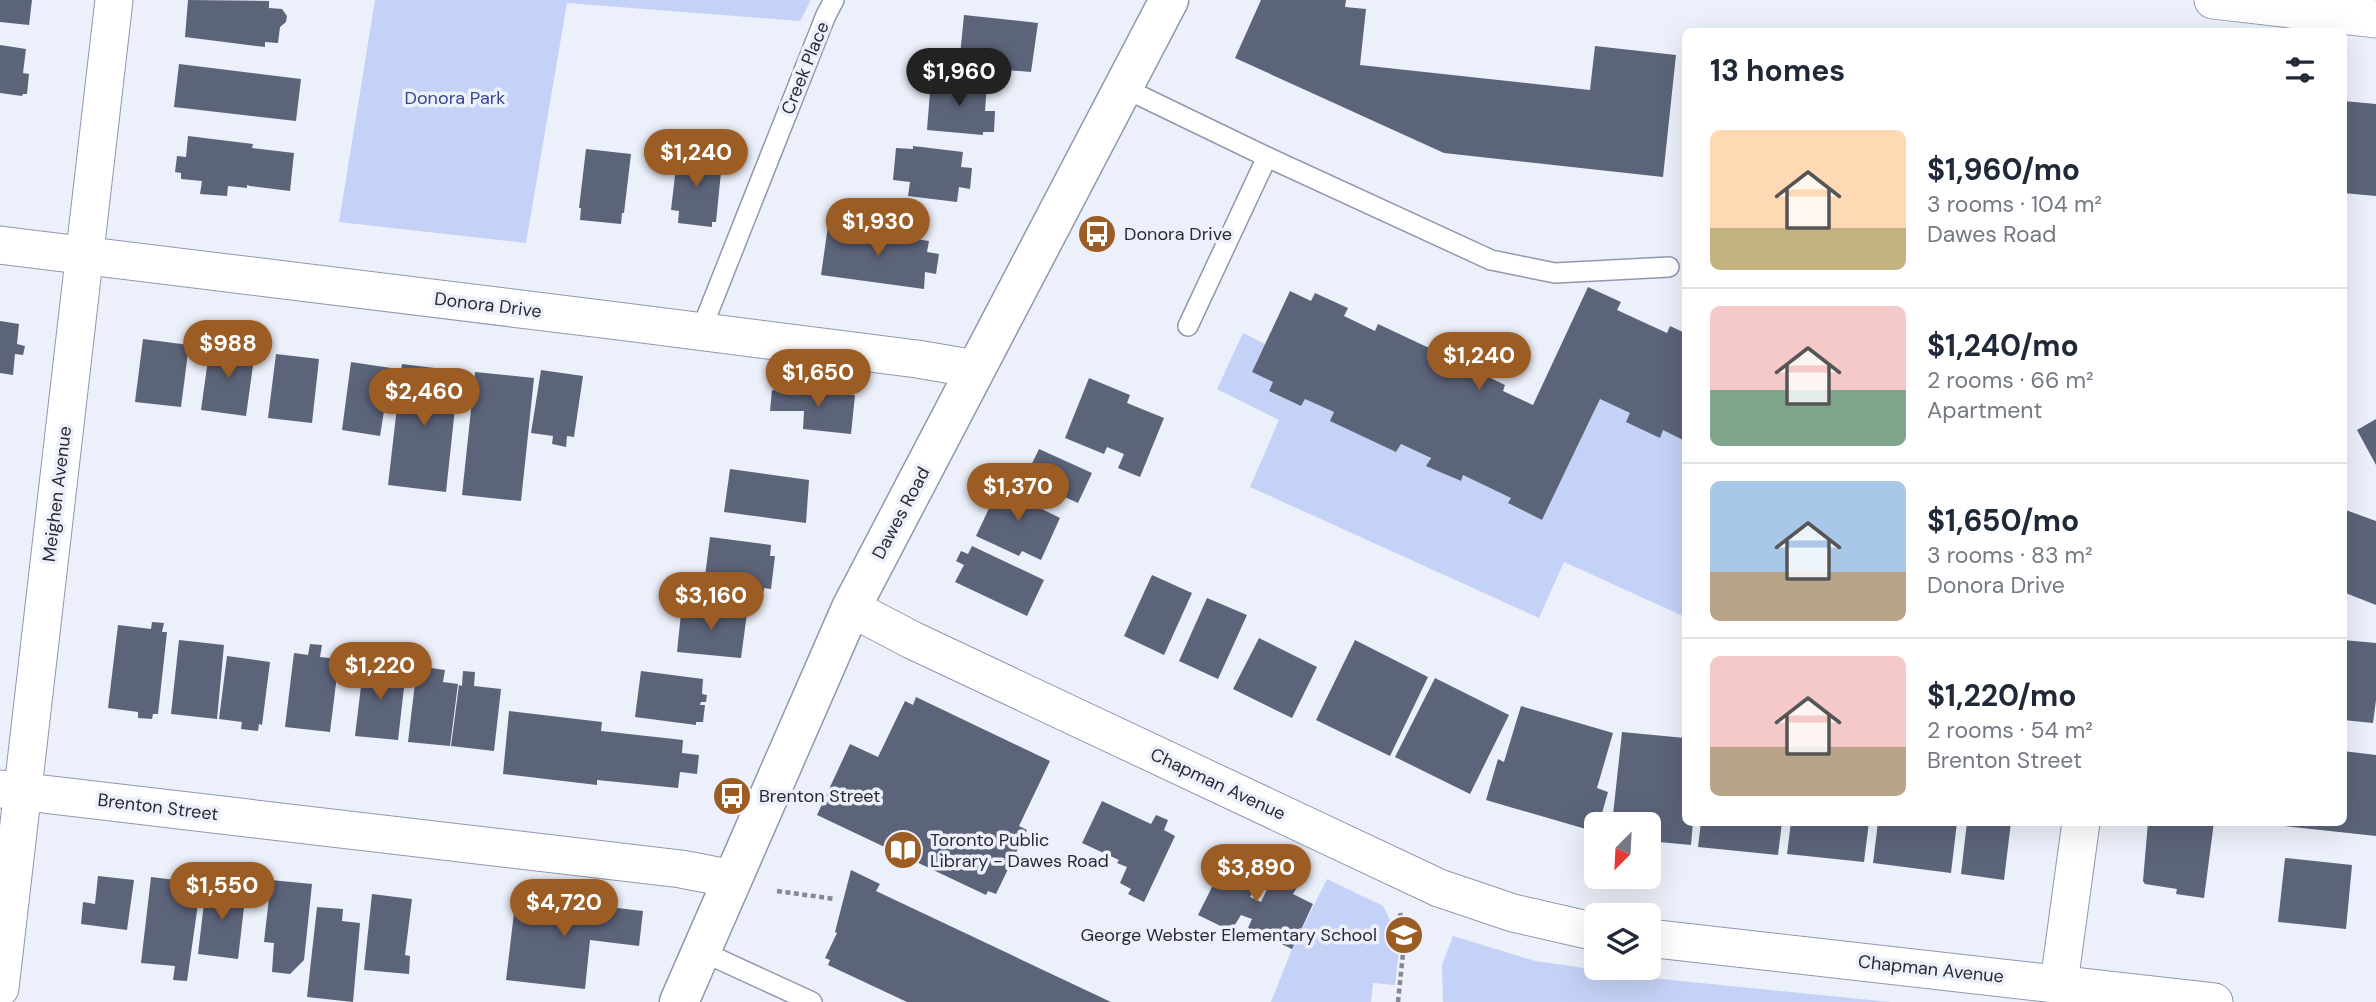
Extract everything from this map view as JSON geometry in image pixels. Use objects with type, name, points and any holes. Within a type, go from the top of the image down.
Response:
[{"type":"street","name":"Meighen Avenue","points":[[0,988],[12,790],[84,256],[114,0]]},
{"type":"street","name":"Dawes Road","points":[[679,1002],[851,608],[1169,0]]},
{"type":"street","points":[[2213,0],[2257,19],[2376,19]]},
{"type":"street","name":"Donora Drive","points":[[0,245],[917,359],[976,369]]},
{"type":"street","name":"Chapman Avenue","points":[[851,608],[937,652],[1439,888],[1513,914],[1584,929]]},
{"type":"street","name":"Brenton Street","points":[[12,790],[681,869],[733,879]]},
{"type":"street","points":[[2059,983],[2080,826]]},
{"type":"street","name":"Chapman Avenue","points":[[1661,939],[2214,1002]]},
{"type":"lane","name":"Creek Place","points":[[700,332],[834,0]]},
{"type":"lane","points":[[1122,87],[1268,158],[1491,260],[1555,273],[1669,267]]},
{"type":"lane","points":[[1188,326],[1268,158]]},
{"type":"lane","points":[[701,951],[812,1002]]},
{"type":"path","points":[[777,891],[835,900]]},
{"type":"path","points":[[1398,908],[1405,934],[1398,1002]]},
{"type":"green space","name":"Donora Park","points":[[375,0],[811,0],[800,21],[567,3],[526,243],[339,222]]},
{"type":"green space","points":[[1243,333],[1265,344],[1252,372],[1273,382],[1269,391],[1301,406],[1305,399],[1334,412],[1331,421],[1396,452],[1401,444],[1430,458],[1427,466],[1460,481],[1463,475],[1511,498],[1509,504],[1542,520],[1600,399],[1630,413],[1660,437],[1663,430],[1682,440],[1682,616],[1564,562],[1539,618],[1250,487],[1279,420],[1217,389]]},
{"type":"green space","points":[[1327,879],[1383,906],[1400,940],[1395,985],[1373,983],[1371,1002],[1271,1002],[1292,949]]},
{"type":"green space","points":[[1453,936],[1535,961],[1584,968],[1584,980],[1661,979],[1890,1002],[1443,1002],[1442,965]]},
{"type":"building","points":[[0,0],[32,0],[29,25],[0,22]]},
{"type":"building","points":[[188,0],[269,1],[269,8],[282,9],[287,16],[286,22],[280,27],[278,43],[265,42],[265,47],[185,37]]},
{"type":"building","points":[[1261,0],[1346,0],[1345,7],[1366,9],[1360,65],[1590,90],[1595,46],[1676,55],[1663,177],[1444,153],[1235,58]]},
{"type":"building","points":[[964,15],[1038,23],[1031,72],[959,66]]},
{"type":"building","points":[[0,45],[26,49],[23,73],[29,74],[27,94],[22,96],[0,93]]},
{"type":"building","points":[[179,64],[301,79],[296,121],[174,107]]},
{"type":"building","points":[[931,79],[987,84],[985,111],[995,111],[994,132],[983,132],[983,135],[927,130]]},
{"type":"building","points":[[2347,101],[2376,104],[2376,196],[2347,193]]},
{"type":"building","points":[[188,136],[253,144],[252,148],[294,153],[290,191],[247,185],[247,188],[228,186],[227,196],[200,194],[202,181],[181,179],[181,173],[175,172],[177,156],[186,157]]},
{"type":"building","points":[[913,146],[963,152],[961,167],[972,168],[970,189],[959,187],[957,202],[908,196],[910,182],[893,180],[896,148],[913,149]]},
{"type":"building","points":[[586,149],[631,154],[621,224],[580,220]]},
{"type":"building","points":[[678,150],[707,154],[707,160],[722,162],[716,222],[712,222],[712,227],[678,223],[679,211],[671,210]]},
{"type":"building","points":[[828,226],[929,241],[927,252],[939,254],[936,274],[925,272],[924,289],[821,275]]},
{"type":"building","points":[[1588,287],[1621,302],[1617,310],[1667,333],[1670,326],[1682,332],[1682,440],[1663,430],[1660,438],[1626,422],[1630,413],[1600,399],[1542,520],[1508,503],[1511,498],[1463,475],[1461,481],[1426,466],[1431,458],[1401,444],[1396,452],[1330,421],[1334,412],[1305,399],[1301,406],[1269,391],[1273,382],[1252,372],[1290,291],[1311,301],[1315,293],[1348,308],[1344,316],[1375,331],[1378,324],[1442,354],[1438,362],[1469,376],[1472,369],[1505,385],[1503,391],[1533,405]]},
{"type":"building","points":[[0,321],[19,324],[17,344],[25,346],[23,355],[15,354],[13,375],[0,373]]},
{"type":"building","points":[[143,339],[189,345],[181,407],[135,402]]},
{"type":"building","points":[[210,345],[255,351],[246,416],[201,410]]},
{"type":"building","points":[[276,354],[319,359],[312,423],[268,418]]},
{"type":"building","points":[[351,362],[391,368],[380,436],[342,430]]},
{"type":"building","points":[[402,364],[459,371],[446,492],[388,485]]},
{"type":"building","points":[[541,370],[583,376],[574,437],[567,436],[566,447],[552,444],[553,436],[531,433]]},
{"type":"building","points":[[475,372],[534,378],[521,501],[462,495]]},
{"type":"building","points":[[1089,378],[1130,395],[1127,403],[1164,418],[1140,477],[1118,468],[1124,454],[1107,447],[1104,454],[1065,438]]},
{"type":"building","points":[[772,390],[855,395],[851,434],[803,429],[804,411],[770,411]]},
{"type":"building","points":[[2376,419],[2376,465],[2357,430]]},
{"type":"building","points":[[1039,449],[1092,473],[1078,503],[1034,483],[1035,480],[1026,476]]},
{"type":"building","points":[[730,469],[809,480],[806,523],[724,512]]},
{"type":"building","points":[[1001,483],[1043,502],[1040,508],[1060,518],[1041,560],[1022,551],[1019,556],[976,536]]},
{"type":"building","points":[[2347,510],[2376,521],[2376,605],[2347,594]]},
{"type":"building","points":[[710,537],[771,545],[770,556],[775,556],[771,589],[764,588],[764,591],[704,584]]},
{"type":"building","points":[[972,546],[1044,580],[1027,616],[955,582],[964,565],[956,561],[961,551],[968,554]]},
{"type":"building","points":[[1152,575],[1192,593],[1164,655],[1124,636]]},
{"type":"building","points":[[1207,598],[1247,615],[1218,679],[1179,661]]},
{"type":"building","points":[[682,604],[747,613],[741,658],[677,652]]},
{"type":"building","points":[[152,622],[164,623],[162,632],[167,632],[158,714],[153,714],[152,719],[138,718],[138,712],[108,708],[118,625],[151,629]]},
{"type":"building","points":[[1259,638],[1317,667],[1292,718],[1233,689]]},
{"type":"building","points":[[179,640],[224,645],[217,719],[171,714]]},
{"type":"building","points":[[1355,640],[1428,677],[1390,756],[1316,720]]},
{"type":"building","points":[[2347,640],[2376,643],[2376,700],[2373,723],[2347,720]]},
{"type":"building","points":[[310,644],[322,645],[320,657],[339,659],[330,732],[285,727],[294,653],[308,655]]},
{"type":"building","points":[[227,656],[270,662],[262,725],[259,724],[258,731],[241,729],[242,722],[219,719]]},
{"type":"building","points":[[364,661],[394,665],[392,677],[405,679],[398,740],[355,736]]},
{"type":"building","points":[[417,666],[445,670],[443,682],[458,684],[450,746],[408,742]]},
{"type":"building","points":[[463,671],[475,672],[474,686],[501,689],[494,751],[451,746]]},
{"type":"building","points":[[641,671],[703,679],[702,694],[707,695],[706,702],[701,702],[700,705],[705,705],[703,722],[696,722],[696,725],[635,717]]},
{"type":"building","points":[[1435,678],[1509,715],[1470,794],[1395,757]]},
{"type":"building","points":[[916,697],[1050,761],[1019,826],[1027,830],[996,894],[988,891],[986,895],[817,815],[850,744],[878,757],[905,701],[913,705]]},
{"type":"building","points":[[1521,706],[1613,733],[1597,788],[1608,792],[1602,812],[1584,812],[1584,829],[1486,800],[1498,759],[1504,762]]},
{"type":"building","points":[[509,711],[602,722],[601,731],[683,740],[682,753],[699,755],[697,774],[680,772],[678,788],[597,780],[597,785],[503,774]]},
{"type":"building","points":[[1622,732],[1682,738],[1682,826],[1693,826],[1691,845],[1661,842],[1661,812],[1613,812]]},
{"type":"building","points":[[2347,751],[2376,755],[2376,836],[2284,826],[2347,826]]},
{"type":"building","points":[[1102,801],[1151,824],[1156,815],[1168,820],[1164,830],[1175,836],[1144,902],[1128,894],[1131,889],[1120,883],[1127,867],[1117,863],[1119,860],[1082,843]]},
{"type":"building","points":[[1701,826],[1782,826],[1778,855],[1698,847]]},
{"type":"building","points":[[1790,826],[1868,826],[1864,862],[1787,854]]},
{"type":"building","points":[[1878,826],[1957,826],[1951,873],[1873,863]]},
{"type":"building","points":[[1967,826],[2011,826],[2004,880],[1961,874]]},
{"type":"building","points":[[2148,826],[2213,826],[2204,898],[2176,894],[2177,889],[2145,884],[2143,881]]},
{"type":"building","points":[[1230,851],[1240,855],[1235,866],[1259,878],[1250,897],[1261,902],[1271,881],[1275,884],[1279,875],[1299,884],[1293,894],[1313,904],[1292,949],[1248,928],[1252,919],[1241,915],[1231,931],[1198,915]]},
{"type":"building","points":[[2285,858],[2352,865],[2346,929],[2278,922]]},
{"type":"building","points":[[851,870],[880,884],[876,891],[1111,1002],[907,1002],[828,965],[830,960],[825,958],[837,933],[835,932]]},
{"type":"building","points":[[98,876],[134,880],[127,930],[81,924],[83,902],[95,904]]},
{"type":"building","points":[[151,877],[201,883],[187,981],[173,980],[175,966],[141,963]]},
{"type":"building","points":[[271,880],[312,884],[304,960],[290,974],[272,972],[274,943],[264,942]]},
{"type":"building","points":[[206,886],[246,890],[238,959],[198,954]]},
{"type":"building","points":[[372,894],[412,899],[405,955],[410,956],[409,974],[364,970]]},
{"type":"building","points":[[516,896],[643,911],[639,946],[590,940],[585,989],[506,980]]},
{"type":"building","points":[[317,907],[343,909],[342,921],[360,923],[353,1002],[307,997]]},
{"type":"place","name":"Donora Drive","points":[[1097,234]]},
{"type":"place","name":"Brenton Street","points":[[732,796]]},
{"type":"place","name":"Toronto Public Library - Dawes Road","points":[[903,850]]},
{"type":"place","name":"George Webster Elementary School","points":[[1404,935]]}]
